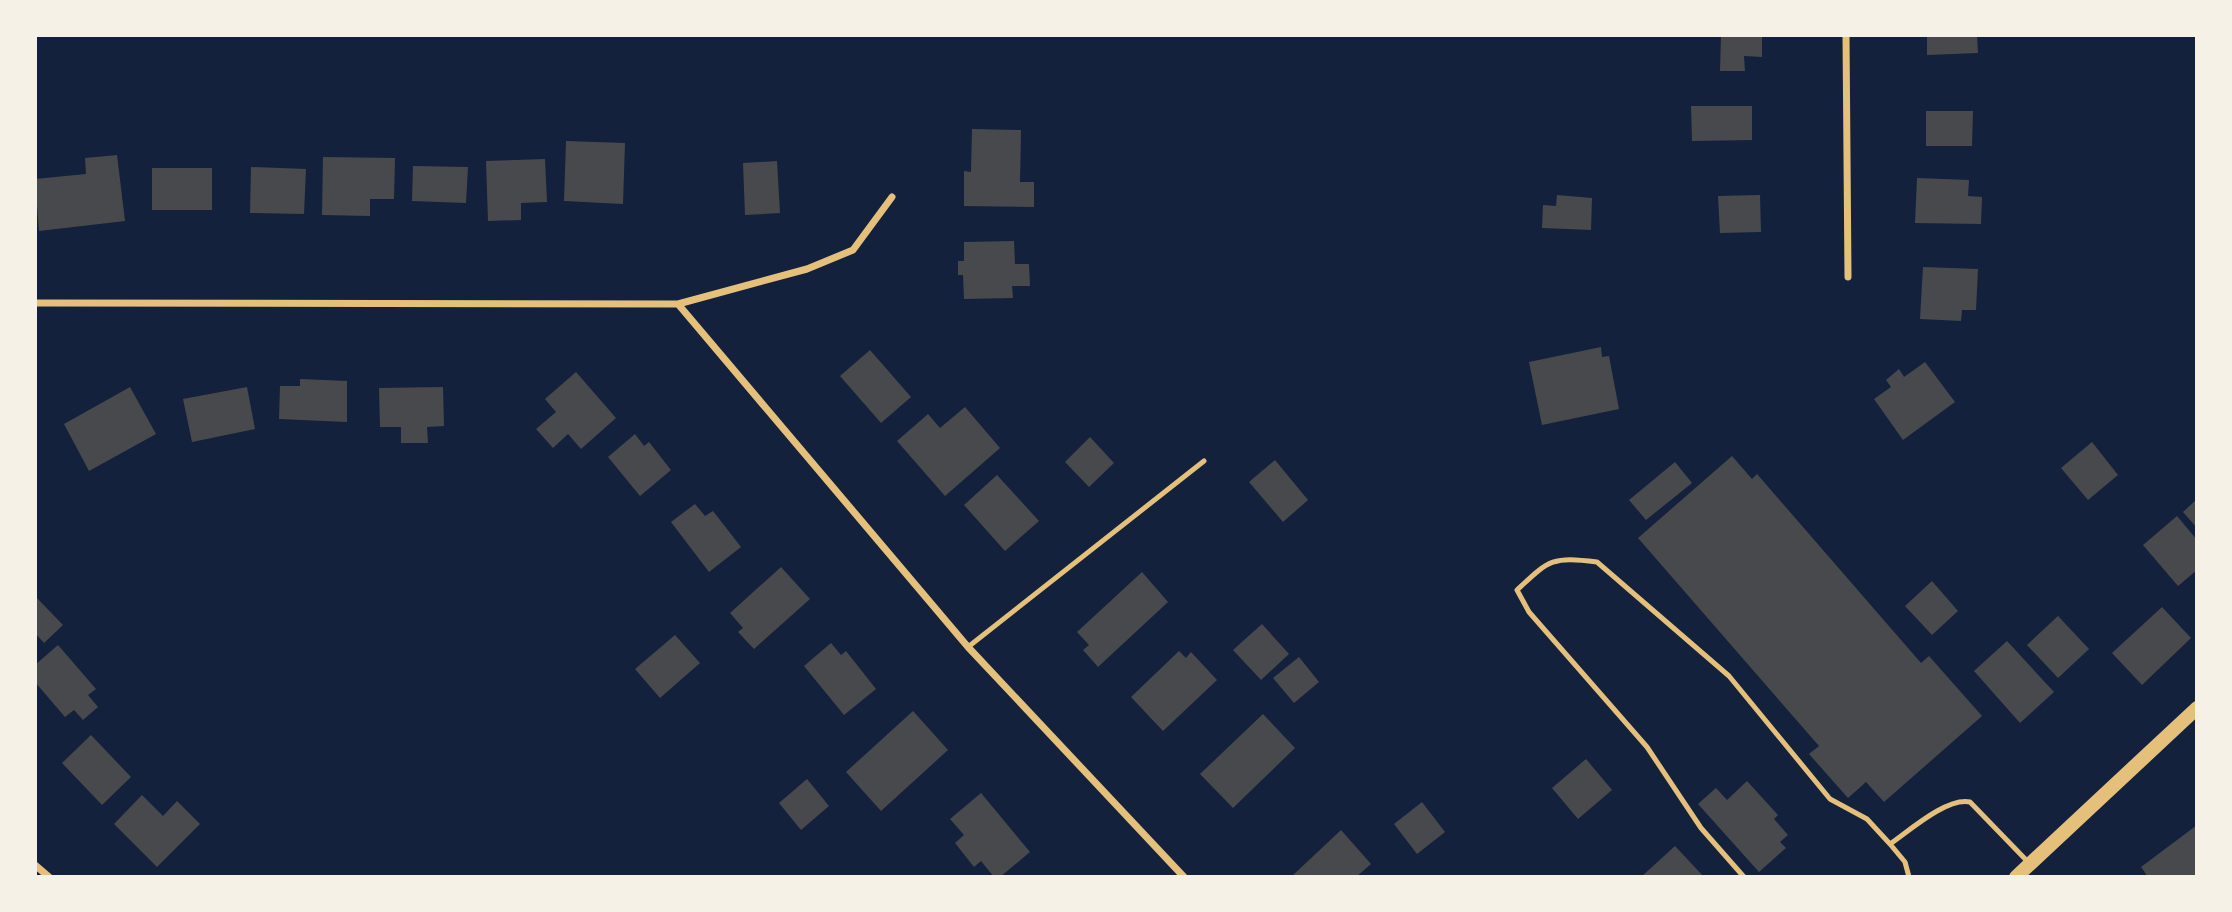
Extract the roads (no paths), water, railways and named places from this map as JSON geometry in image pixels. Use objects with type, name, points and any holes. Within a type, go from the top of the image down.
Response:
[{"type":"main road","points":[[2016,877],[2197,708]]},
{"type":"street","points":[[1846,35],[1848,277]]},
{"type":"street","points":[[35,303],[678,304],[807,269],[853,250],[892,197]]},
{"type":"street","points":[[678,304],[968,647],[1184,877]]},
{"type":"street","points":[[35,865],[49,877]]},
{"type":"lane","points":[[968,647],[1205,461]]},
{"type":"lane","points":[[1744,877],[1701,828],[1647,747],[1529,612],[1517,590],[1550,561],[1568,558],[1597,562],[1729,676],[1830,799],[1867,819],[1890,844],[1905,862],[1909,877]]},
{"type":"lane","points":[[1890,844],[1950,803],[1963,800],[1970,802],[2030,864]]}]
